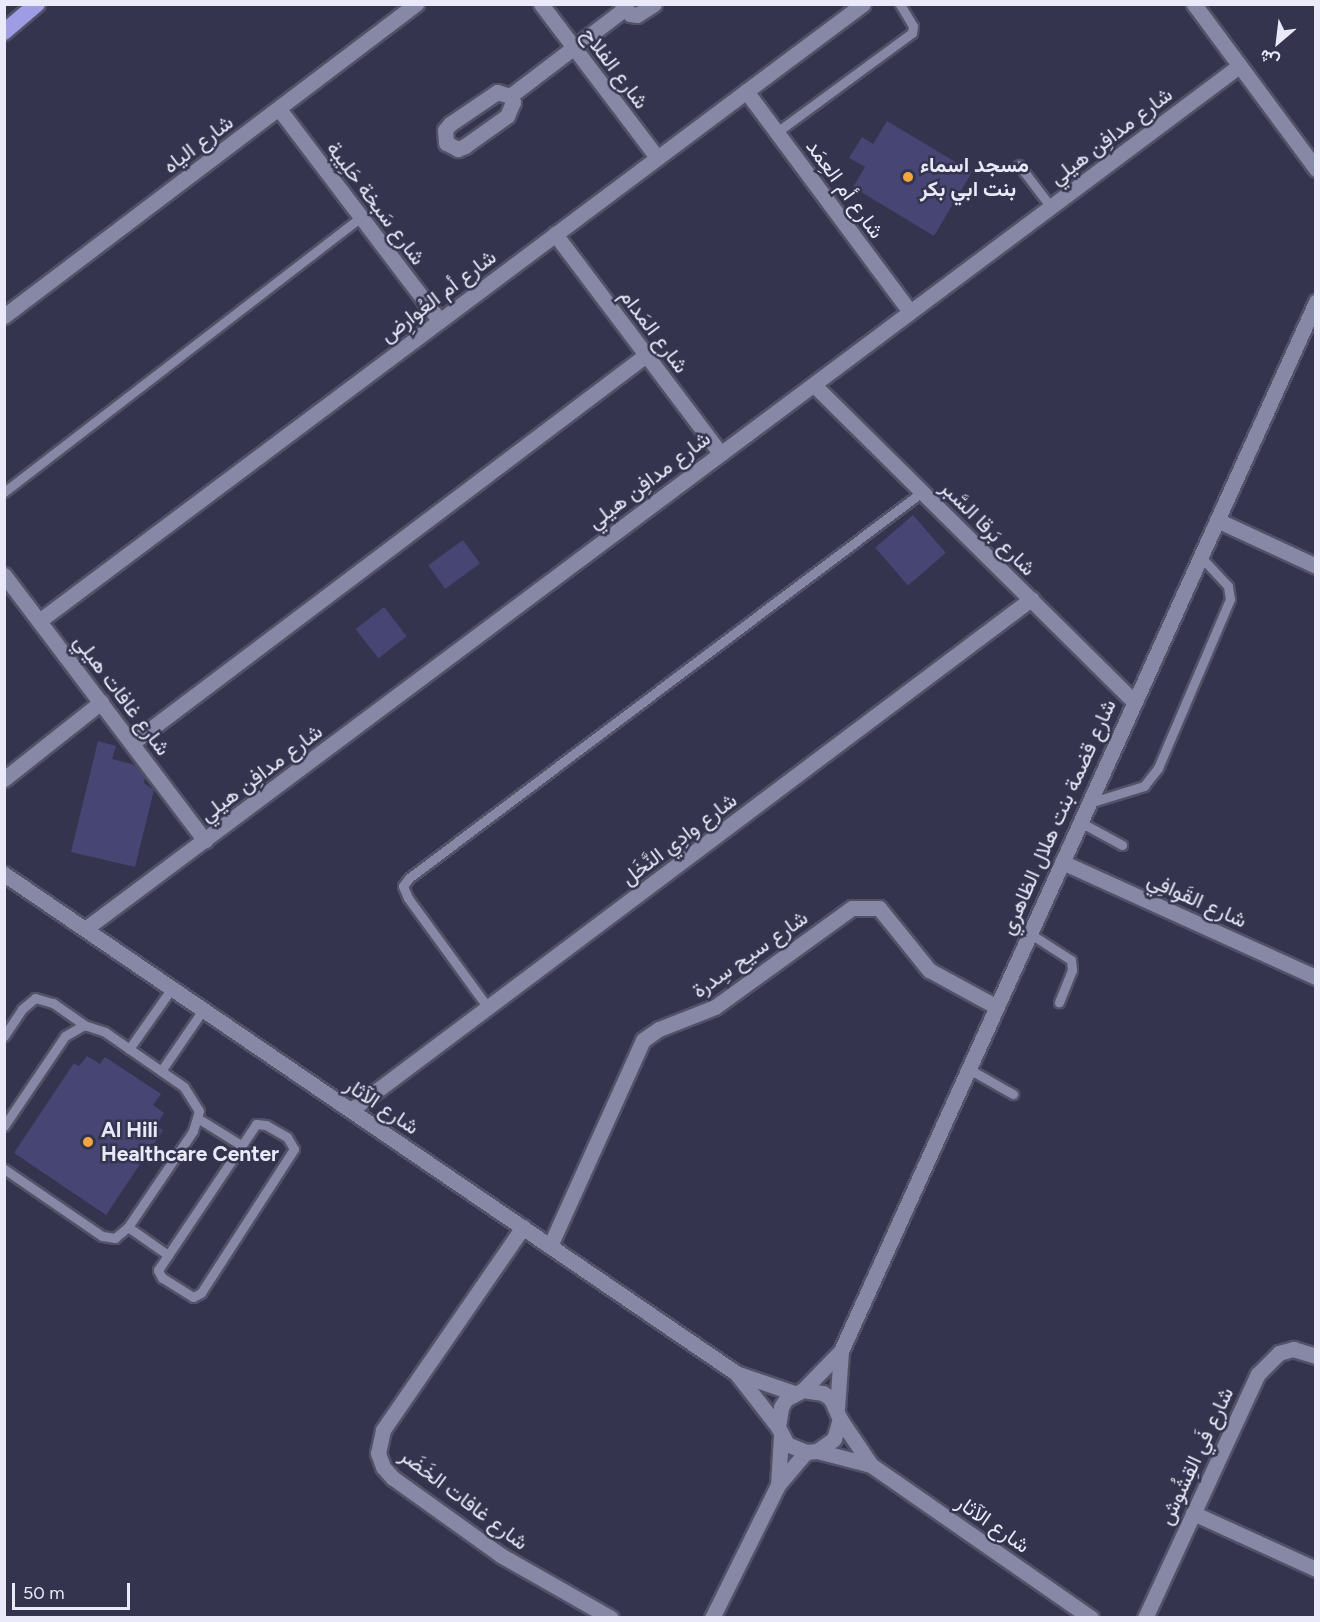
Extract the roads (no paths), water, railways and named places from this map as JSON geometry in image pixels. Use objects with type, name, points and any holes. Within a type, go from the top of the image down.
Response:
[{"type":"highway","points":[[4,32],[37,4]]},
{"type":"street","name":"شارع الياه","points":[[4,316],[416,4]]},
{"type":"street","name":"شارع الفلاح","points":[[541,4],[656,156]]},
{"type":"street","points":[[510,96],[623,7],[637,15],[654,4]]},
{"type":"street","name":"شارع أم العُوارِض","points":[[39,621],[656,156],[863,4]]},
{"type":"street","points":[[1194,4],[1316,168]]},
{"type":"street","name":"شارع مدافِن هيلي","points":[[85,929],[1239,66]]},
{"type":"street","name":"شارع أم العِمَد","points":[[746,91],[910,312]]},
{"type":"street","points":[[497,92],[510,96],[512,110],[507,116],[465,146],[458,149],[446,143],[445,129],[450,124],[497,92]]},
{"type":"street","name":"شارع سَبخة حَلِيبة","points":[[279,109],[440,321]]},
{"type":"street","name":"شارع المَدام","points":[[555,234],[720,453]]},
{"type":"street","name":"شارع قضمة بنت هلال الظاهري","points":[[799,1392],[841,1351],[995,1006],[1316,302]]},
{"type":"street","points":[[132,743],[646,355]]},
{"type":"street","name":"شارع بَرقا السَّبر","points":[[814,385],[1134,701]]},
{"type":"street","points":[[1217,520],[1316,566]]},
{"type":"street","name":"شارع غافات هيلي","points":[[4,574],[205,841]]},
{"type":"street","name":"شارع وادِي النَّخَل","points":[[351,1110],[489,1009],[1031,599]]},
{"type":"street","points":[[4,779],[101,702]]},
{"type":"street","name":"شارع القَوافِي","points":[[1062,862],[1316,977]]},
{"type":"street","name":"شارع الآثار","points":[[4,873],[736,1373],[799,1392]]},
{"type":"street","name":"شارع سيح سِدرة","points":[[550,1246],[643,1040],[659,1029],[715,1007],[852,908],[879,908],[929,970],[995,1006]]},
{"type":"street","name":"شارع غافات الخَضَر","points":[[523,1227],[383,1430],[378,1453],[388,1473],[493,1550],[611,1617]]},
{"type":"street","name":"شارع فَي القِشُوش","points":[[1144,1617],[1258,1374],[1279,1353],[1293,1349],[1316,1356]]},
{"type":"street","name":"شارع قضمة بنت هلال الظاهري","points":[[839,1414],[841,1351]]},
{"type":"street","name":"شارع الآثار","points":[[736,1373],[780,1431]]},
{"type":"street","points":[[712,1617],[778,1485],[811,1452],[834,1439],[839,1414],[823,1393],[799,1392],[780,1407],[778,1485]]},
{"type":"street","name":"شارع الآثار","points":[[839,1414],[871,1465]]},
{"type":"street","points":[[780,1431],[795,1449],[811,1452]]},
{"type":"street","name":"شارع الآثار","points":[[811,1452],[871,1465],[1091,1617]]},
{"type":"street","points":[[1192,1513],[1316,1569]]},
{"type":"lane","points":[[777,132],[909,36],[913,26],[900,4]]},
{"type":"lane","points":[[1019,165],[1051,207]]},
{"type":"lane","points":[[4,492],[360,218]]},
{"type":"lane","points":[[489,1009],[408,898],[404,886],[408,878],[922,492]]},
{"type":"lane","points":[[1088,804],[1144,786],[1158,768],[1229,606],[1228,586],[1200,556]]},
{"type":"lane","points":[[1080,822],[1122,845]]},
{"type":"lane","points":[[1029,933],[1071,960],[1072,970],[1059,1003]]},
{"type":"lane","points":[[129,1049],[172,988]]},
{"type":"lane","points":[[4,1036],[22,1009],[35,998],[53,1003],[84,1025],[105,1032],[161,1071],[192,1095],[199,1119],[241,1145]]},
{"type":"lane","points":[[161,1071],[203,1010]]},
{"type":"lane","points":[[4,1126],[65,1036],[84,1025]]},
{"type":"lane","points":[[967,1068],[1013,1094]]},
{"type":"lane","points":[[4,1169],[109,1239],[128,1227],[199,1119]]},
{"type":"lane","points":[[261,1124],[287,1137],[294,1149],[198,1296],[188,1295],[159,1275],[168,1255],[241,1145],[251,1129],[261,1124]]},
{"type":"lane","points":[[128,1227],[168,1255]]},
{"type":"place","name":"مسجد اسماء بنت ابي بكر","points":[[908,177]]},
{"type":"place","name":"Al Hili Healthcare Center","points":[[88,1142]]}]
